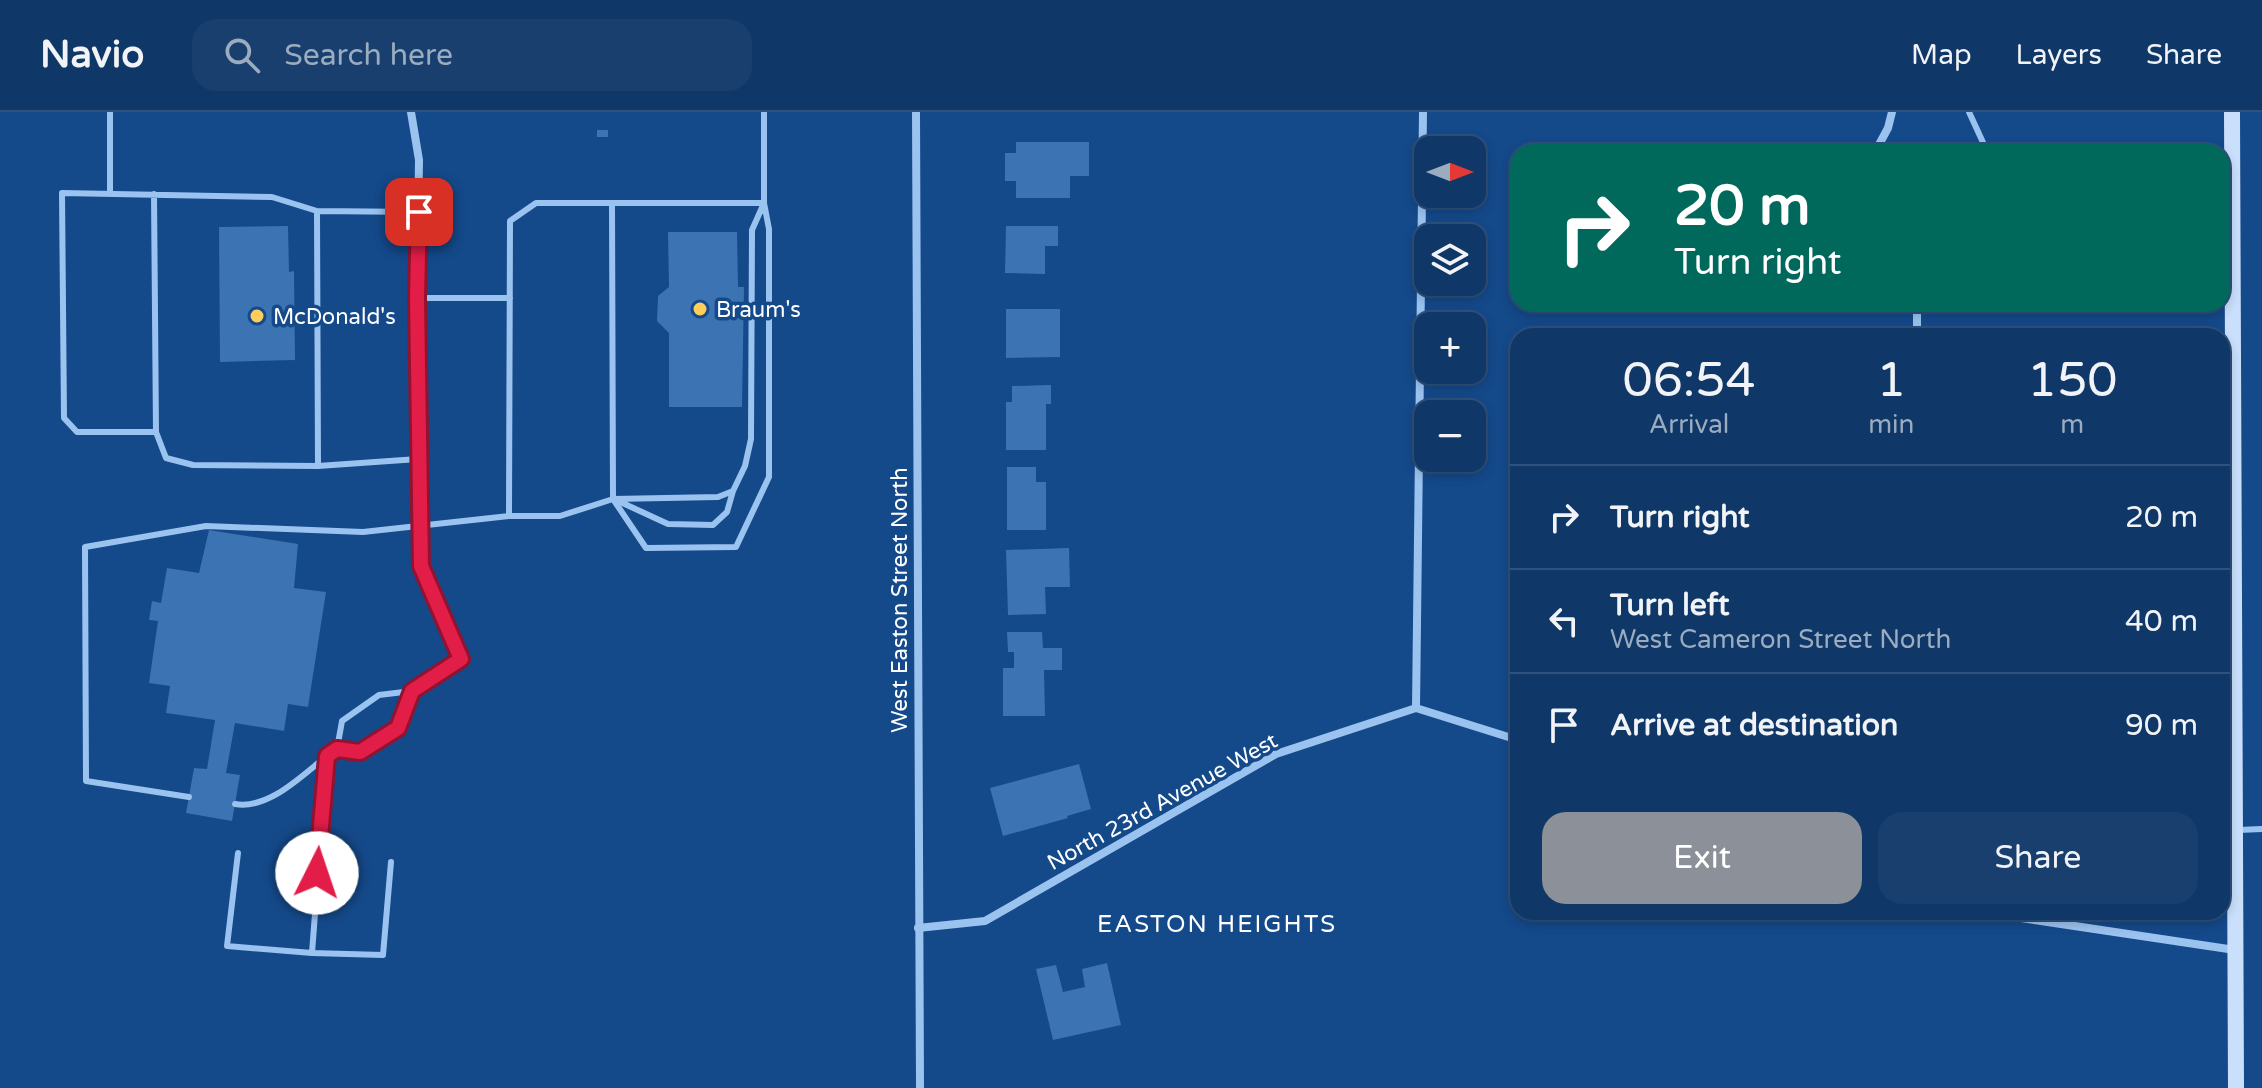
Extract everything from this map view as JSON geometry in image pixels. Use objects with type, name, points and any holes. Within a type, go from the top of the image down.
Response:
[{"type":"main road","points":[[2229,144],[2232,112]]},
{"type":"main road","points":[[2230,349],[2236,1088]]},
{"type":"street","points":[[411,112],[419,160],[417,298],[421,566],[461,659]]},
{"type":"street","name":"West Easton Street North","points":[[916,112],[920,1088]]},
{"type":"street","points":[[1423,112],[1416,708],[1510,737]]},
{"type":"street","points":[[1879,144],[1892,112]]},
{"type":"street","name":"North 23rd Avenue West","points":[[918,928],[985,921],[1276,754],[1416,708]]},
{"type":"street","points":[[2035,920],[2235,950]]},
{"type":"lane","points":[[110,112],[110,193]]},
{"type":"lane","points":[[612,204],[613,499],[646,548],[736,547],[769,477],[769,229],[764,203],[764,112]]},
{"type":"lane","points":[[1969,112],[1984,144]]},
{"type":"lane","points":[[156,432],[77,432],[64,418],[62,193],[272,197],[317,211],[419,212]]},
{"type":"lane","points":[[154,194],[156,432],[166,458],[193,465],[318,466],[418,459]]},
{"type":"lane","points":[[509,516],[510,221],[536,203],[764,203]]},
{"type":"lane","points":[[613,499],[668,524],[713,525],[727,512],[745,466],[751,439],[752,230],[764,203]]},
{"type":"lane","points":[[317,211],[318,466]]},
{"type":"lane","points":[[417,298],[510,298]]},
{"type":"lane","points":[[189,797],[86,781],[85,547],[206,526],[363,532],[509,516],[560,516],[613,499],[718,497],[733,491]]},
{"type":"lane","points":[[337,749],[342,721],[379,695],[412,691],[461,659]]},
{"type":"lane","points":[[235,804],[246,806],[285,789],[337,749],[360,752],[398,728],[412,691]]},
{"type":"lane","points":[[312,953],[327,756]]},
{"type":"lane","points":[[2235,830],[2262,829]]},
{"type":"lane","points":[[238,853],[227,946],[312,953],[383,955],[391,862]]},
{"type":"building","points":[[597,130],[608,130],[608,137],[597,137]]},
{"type":"building","points":[[1016,142],[1089,142],[1089,176],[1070,176],[1070,198],[1016,198],[1016,181],[1005,181],[1005,153],[1016,153]]},
{"type":"building","name":"McDonald's","points":[[288,226],[289,272],[294,271],[295,360],[220,362],[219,227]]},
{"type":"building","points":[[1006,226],[1058,226],[1058,246],[1045,246],[1045,274],[1005,273]]},
{"type":"building","name":"Braum's","points":[[668,232],[737,232],[738,287],[744,287],[742,407],[669,407],[669,333],[657,321],[658,296],[669,287]]},
{"type":"building","points":[[1006,309],[1060,309],[1060,357],[1006,358]]},
{"type":"building","points":[[1051,385],[1051,404],[1046,404],[1046,450],[1006,450],[1006,402],[1012,402],[1012,386]]},
{"type":"building","points":[[1007,467],[1036,467],[1036,482],[1046,482],[1046,530],[1007,530]]},
{"type":"building","points":[[209,530],[298,544],[294,588],[326,592],[308,707],[288,704],[284,731],[235,723],[226,773],[240,775],[232,821],[186,813],[194,768],[207,769],[215,720],[166,713],[170,686],[149,683],[158,621],[149,620],[152,601],[161,603],[167,568],[199,573]]},
{"type":"building","points":[[1069,548],[1070,587],[1045,587],[1046,614],[1008,615],[1006,550]]},
{"type":"building","points":[[1007,632],[1042,632],[1043,648],[1062,648],[1062,670],[1044,670],[1045,716],[1003,716],[1003,668],[1014,668],[1014,652],[1008,652]]},
{"type":"building","points":[[1079,764],[1091,809],[1003,836],[990,788]]},
{"type":"building","points":[[1107,963],[1121,1025],[1053,1040],[1036,969],[1056,965],[1063,992],[1085,987],[1082,969]]},
{"type":"place","name":"Braum's","points":[[700,309]]},
{"type":"place","name":"McDonald's","points":[[257,316]]},
{"type":"district","name":"EASTON HEIGHTS","points":[[1217,924]]},
{"type":"route","points":[[317,873],[327,756],[337,749],[360,752],[398,728],[412,691],[461,659],[421,566],[417,298],[419,212]]}]
